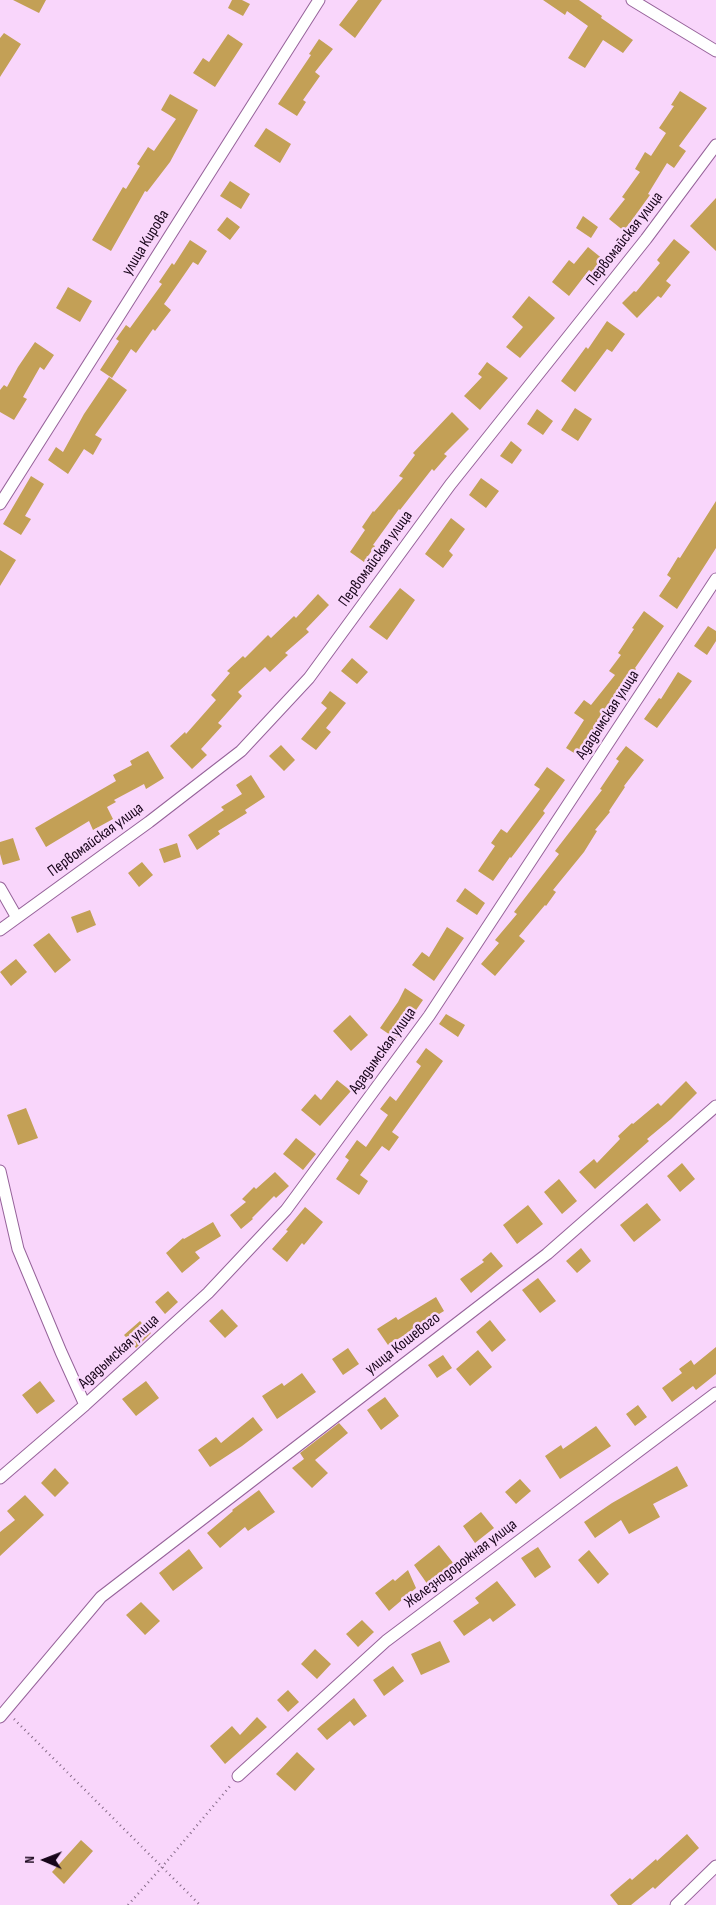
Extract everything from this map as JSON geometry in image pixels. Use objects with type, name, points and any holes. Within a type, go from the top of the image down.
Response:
[{"type":"street","name":"улица Кирова","points":[[0,504],[319,0]]},
{"type":"street","points":[[632,0],[716,51]]},
{"type":"street","name":"Первомайская улица","points":[[0,930],[16,916],[149,822],[241,751],[309,678],[450,485],[646,239],[716,145]]},
{"type":"street","name":"Ададымская улица","points":[[0,1478],[85,1405],[208,1293],[286,1210],[429,1016],[716,579]]},
{"type":"street","points":[[0,888],[16,916]]},
{"type":"street","name":"улица Кошевого","points":[[3,1714],[100,1597],[547,1254],[716,1106]]},
{"type":"street","points":[[0,1171],[18,1249],[85,1405]]},
{"type":"street","name":"Железнодорожная улица","points":[[238,1776],[386,1641],[716,1393]]},
{"type":"street","points":[[676,1905],[716,1866]]},
{"type":"path","points":[[3,1714],[200,1905]]},
{"type":"path","points":[[128,1905],[238,1776]]},
{"type":"building","points":[[13,0],[46,0],[39,13]]},
{"type":"building","points":[[232,0],[242,0],[250,4],[243,16],[228,8]]},
{"type":"building","points":[[358,0],[382,0],[355,38],[339,25]]},
{"type":"building","points":[[543,0],[579,0],[633,40],[623,53],[603,40],[585,68],[568,58],[588,26],[567,11],[565,15]]},
{"type":"building","points":[[4,33],[21,44],[0,77],[0,38]]},
{"type":"building","points":[[228,34],[243,44],[215,87],[193,73],[203,58],[209,62]]},
{"type":"building","points":[[319,39],[333,49],[315,72],[320,76],[303,100],[306,102],[297,116],[278,104],[311,55],[309,54]]},
{"type":"building","points":[[680,91],[707,108],[679,146],[686,151],[674,168],[667,163],[648,194],[650,195],[624,231],[609,219],[625,199],[622,197],[640,172],[635,169],[645,152],[651,156],[666,133],[659,128],[674,106],[671,105]]},
{"type":"building","points":[[170,94],[198,110],[170,162],[147,192],[145,191],[111,251],[92,240],[123,187],[126,189],[140,166],[137,164],[148,147],[154,151],[176,119],[161,110]]},
{"type":"building","points":[[266,128],[291,144],[280,163],[254,146]]},
{"type":"building","points":[[230,181],[250,194],[241,209],[220,196]]},
{"type":"building","points":[[716,198],[716,251],[690,226]]},
{"type":"building","points":[[583,216],[598,227],[591,238],[576,228]]},
{"type":"building","points":[[227,217],[240,227],[230,240],[217,230]]},
{"type":"building","points":[[674,239],[690,252],[666,281],[671,285],[661,298],[658,296],[637,318],[622,303],[634,291],[636,292],[660,263],[657,260]]},
{"type":"building","points":[[190,240],[207,251],[198,265],[193,262],[164,304],[171,310],[155,331],[153,329],[136,353],[131,349],[112,378],[100,370],[119,341],[116,339],[126,325],[130,328],[162,284],[159,282],[172,263],[174,265]]},
{"type":"building","points":[[588,247],[604,260],[593,273],[589,270],[569,296],[552,282],[569,260],[574,264]]},
{"type":"building","points":[[68,287],[92,301],[80,322],[56,308]]},
{"type":"building","points":[[529,296],[555,318],[520,358],[506,347],[523,327],[512,317]]},
{"type":"building","points":[[607,321],[625,334],[612,352],[607,349],[575,392],[561,381],[586,347],[588,349]]},
{"type":"building","points":[[35,342],[54,355],[44,370],[40,367],[23,397],[27,399],[14,420],[0,412],[0,390],[4,385],[7,387]]},
{"type":"building","points":[[487,362],[508,378],[480,410],[464,396],[482,377],[478,374]]},
{"type":"building","points":[[109,377],[127,390],[95,435],[102,439],[93,455],[84,449],[68,474],[48,460],[56,447],[63,452],[84,414]]},
{"type":"building","points":[[575,408],[592,419],[578,441],[561,430]]},
{"type":"building","points":[[537,409],[553,421],[543,435],[527,424]]},
{"type":"building","points":[[452,412],[469,429],[444,454],[447,456],[434,471],[432,469],[399,509],[373,545],[375,546],[364,562],[350,552],[365,530],[362,527],[373,511],[403,478],[399,476],[415,455],[413,453]]},
{"type":"building","points":[[511,441],[522,450],[512,464],[500,456]]},
{"type":"building","points":[[31,476],[44,484],[25,516],[31,519],[21,535],[3,524]]},
{"type":"building","points":[[481,478],[499,491],[486,508],[469,495]]},
{"type":"building","points":[[716,501],[716,548],[677,609],[659,596],[671,578],[667,575]]},
{"type":"building","points":[[451,518],[465,529],[449,551],[453,555],[443,568],[425,554]]},
{"type":"building","points":[[0,550],[16,560],[0,586]]},
{"type":"building","points":[[400,588],[415,600],[387,640],[369,627]]},
{"type":"building","points":[[318,594],[329,605],[306,629],[309,632],[285,653],[288,655],[270,672],[265,667],[238,692],[242,696],[218,723],[222,726],[201,749],[207,755],[192,769],[170,746],[185,732],[186,734],[216,700],[211,695],[230,673],[227,671],[243,656],[245,658],[268,635],[271,638],[294,616],[296,618]]},
{"type":"building","points":[[644,611],[664,626],[579,756],[566,748],[584,720],[574,713],[584,700],[591,705],[615,675],[609,671],[621,655],[618,653]]},
{"type":"building","points":[[708,626],[716,631],[716,641],[707,655],[694,646]]},
{"type":"building","points":[[352,658],[368,672],[357,684],[341,671]]},
{"type":"building","points":[[678,672],[692,681],[657,728],[644,719],[659,698],[661,699]]},
{"type":"building","points":[[330,691],[346,703],[326,728],[331,732],[316,750],[301,739],[327,708],[321,703]]},
{"type":"building","points":[[281,745],[295,760],[284,771],[269,756]]},
{"type":"building","points":[[626,746],[644,760],[624,786],[610,812],[595,830],[597,831],[584,852],[553,890],[556,892],[519,936],[525,941],[495,976],[481,964],[499,943],[495,940],[517,914],[514,912],[559,854],[555,851],[602,790],[600,789],[619,761],[616,759]]},
{"type":"building","points":[[148,751],[164,778],[146,789],[144,784],[114,800],[116,802],[107,807],[113,819],[93,830],[89,821],[46,847],[35,828],[116,781],[113,775],[132,765],[130,761]]},
{"type":"building","points":[[547,767],[565,780],[543,811],[545,813],[493,881],[478,871],[495,846],[491,843],[501,829],[507,833],[540,789],[534,785]]},
{"type":"building","points":[[251,775],[265,797],[245,810],[247,813],[218,831],[220,834],[197,850],[188,835],[224,810],[221,807],[242,794],[236,785]]},
{"type":"building","points":[[13,838],[20,860],[3,865],[0,854],[0,842]]},
{"type":"building","points":[[177,843],[181,857],[164,863],[159,849]]},
{"type":"building","points":[[142,862],[153,875],[139,887],[128,873]]},
{"type":"building","points":[[465,888],[485,903],[477,915],[456,901]]},
{"type":"building","points":[[90,910],[96,925],[77,933],[71,917]]},
{"type":"building","points":[[447,927],[464,938],[434,981],[412,965],[422,952],[429,957]]},
{"type":"building","points":[[49,933],[71,960],[55,973],[33,945]]},
{"type":"building","points":[[16,959],[27,972],[11,986],[0,972]]},
{"type":"building","points":[[405,988],[423,1000],[396,1039],[380,1028]]},
{"type":"building","points":[[446,1014],[465,1025],[458,1037],[439,1024]]},
{"type":"building","points":[[350,1015],[368,1035],[351,1051],[333,1031]]},
{"type":"building","points":[[426,1048],[443,1061],[392,1132],[399,1137],[389,1151],[382,1146],[360,1175],[368,1181],[359,1195],[336,1179],[349,1160],[345,1157],[357,1140],[366,1147],[388,1115],[380,1109],[390,1096],[396,1101],[421,1066],[416,1062]]},
{"type":"building","points":[[337,1080],[351,1091],[320,1126],[301,1110],[315,1094],[321,1100]]},
{"type":"building","points":[[686,1081],[697,1093],[671,1119],[647,1139],[649,1141],[595,1189],[579,1172],[594,1159],[597,1163],[620,1139],[618,1136],[632,1123],[658,1103],[661,1106]]},
{"type":"building","points":[[26,1108],[38,1138],[18,1145],[7,1115]]},
{"type":"building","points":[[296,1138],[316,1154],[303,1170],[283,1154]]},
{"type":"building","points":[[682,1163],[695,1179],[680,1192],[667,1176]]},
{"type":"building","points":[[275,1172],[289,1186],[276,1198],[274,1196],[241,1229],[230,1215],[246,1202],[242,1199],[254,1187],[256,1189]]},
{"type":"building","points":[[559,1179],[577,1201],[562,1214],[544,1192]]},
{"type":"building","points":[[647,1203],[661,1220],[634,1242],[620,1225]]},
{"type":"building","points":[[528,1205],[543,1224],[517,1244],[503,1225]]},
{"type":"building","points":[[305,1207],[323,1222],[304,1245],[302,1243],[287,1262],[272,1249]]},
{"type":"building","points":[[213,1222],[221,1236],[195,1252],[200,1258],[182,1273],[166,1253],[183,1238]]},
{"type":"building","points":[[581,1248],[591,1261],[577,1273],[566,1261]]},
{"type":"building","points":[[491,1252],[503,1266],[471,1293],[460,1279],[484,1262],[482,1260]]},
{"type":"building","points":[[538,1278],[556,1301],[540,1313],[522,1290]]},
{"type":"building","points":[[168,1291],[178,1302],[165,1314],[155,1302]]},
{"type":"building","points":[[436,1297],[444,1311],[388,1345],[377,1329],[396,1317],[398,1320]]},
{"type":"building","points":[[222,1309],[238,1326],[225,1338],[209,1321]]},
{"type":"building","points":[[490,1320],[506,1340],[492,1352],[476,1332]]},
{"type":"building","points":[[140,1321],[151,1333],[136,1348],[124,1335]]},
{"type":"building","points":[[716,1347],[716,1374],[696,1390],[693,1386],[672,1402],[662,1388],[682,1373],[679,1369],[691,1360],[694,1365]]},
{"type":"building","points":[[348,1348],[359,1364],[343,1375],[332,1359]]},
{"type":"building","points":[[478,1350],[492,1367],[470,1386],[456,1369]]},
{"type":"building","points":[[443,1355],[452,1368],[437,1378],[428,1365]]},
{"type":"building","points":[[302,1373],[316,1392],[277,1419],[262,1396],[282,1383],[284,1386]]},
{"type":"building","points":[[40,1381],[55,1401],[37,1414],[22,1395]]},
{"type":"building","points":[[146,1381],[159,1398],[136,1416],[122,1399]]},
{"type":"building","points":[[385,1397],[399,1416],[381,1430],[367,1410]]},
{"type":"building","points":[[638,1405],[647,1417],[635,1426],[626,1414]]},
{"type":"building","points":[[253,1417],[263,1430],[210,1467],[198,1450],[216,1437],[221,1443]]},
{"type":"building","points":[[339,1423],[348,1433],[315,1460],[328,1473],[312,1488],[292,1468],[304,1459],[300,1453]]},
{"type":"building","points":[[596,1426],[611,1446],[560,1479],[545,1456],[561,1445],[563,1449]]},
{"type":"building","points":[[677,1466],[688,1486],[653,1504],[660,1517],[629,1534],[621,1520],[595,1538],[584,1522],[612,1503]]},
{"type":"building","points":[[55,1468],[69,1483],[55,1497],[41,1483]]},
{"type":"building","points":[[520,1479],[531,1491],[516,1504],[505,1492]]},
{"type":"building","points":[[259,1490],[275,1512],[248,1531],[245,1527],[220,1548],[207,1533],[232,1510]]},
{"type":"building","points":[[25,1495],[44,1515],[0,1556],[0,1532],[15,1520],[7,1511]]},
{"type":"building","points":[[481,1512],[494,1528],[475,1543],[463,1526]]},
{"type":"building","points":[[439,1545],[454,1564],[428,1585],[414,1565]]},
{"type":"building","points":[[538,1547],[551,1567],[535,1578],[521,1558]]},
{"type":"building","points":[[189,1549],[203,1568],[173,1591],[159,1573]]},
{"type":"building","points":[[589,1550],[609,1574],[598,1584],[578,1560]]},
{"type":"building","points":[[408,1570],[416,1588],[389,1611],[375,1593],[393,1579],[395,1581]]},
{"type":"building","points":[[497,1581],[516,1605],[493,1622],[490,1618],[464,1636],[453,1621],[479,1603],[475,1598]]},
{"type":"building","points":[[141,1602],[160,1621],[145,1635],[126,1615]]},
{"type":"building","points":[[362,1620],[374,1632],[358,1647],[346,1634]]},
{"type":"building","points":[[440,1641],[450,1662],[421,1675],[411,1654]]},
{"type":"building","points":[[315,1649],[331,1664],[317,1679],[301,1664]]},
{"type":"building","points":[[393,1666],[404,1681],[384,1696],[373,1680]]},
{"type":"building","points":[[288,1690],[299,1702],[288,1712],[277,1700]]},
{"type":"building","points":[[354,1698],[367,1716],[354,1726],[350,1721],[327,1740],[317,1729]]},
{"type":"building","points":[[257,1717],[267,1727],[225,1764],[210,1746],[232,1726],[240,1735]]},
{"type":"building","points":[[297,1752],[315,1769],[295,1791],[276,1774]]},
{"type":"building","points":[[687,1834],[699,1848],[655,1889],[653,1887],[631,1905],[618,1905],[610,1895],[630,1878],[632,1880],[656,1859],[657,1861]]},
{"type":"building","points":[[81,1840],[93,1851],[64,1884],[52,1872]]}]
